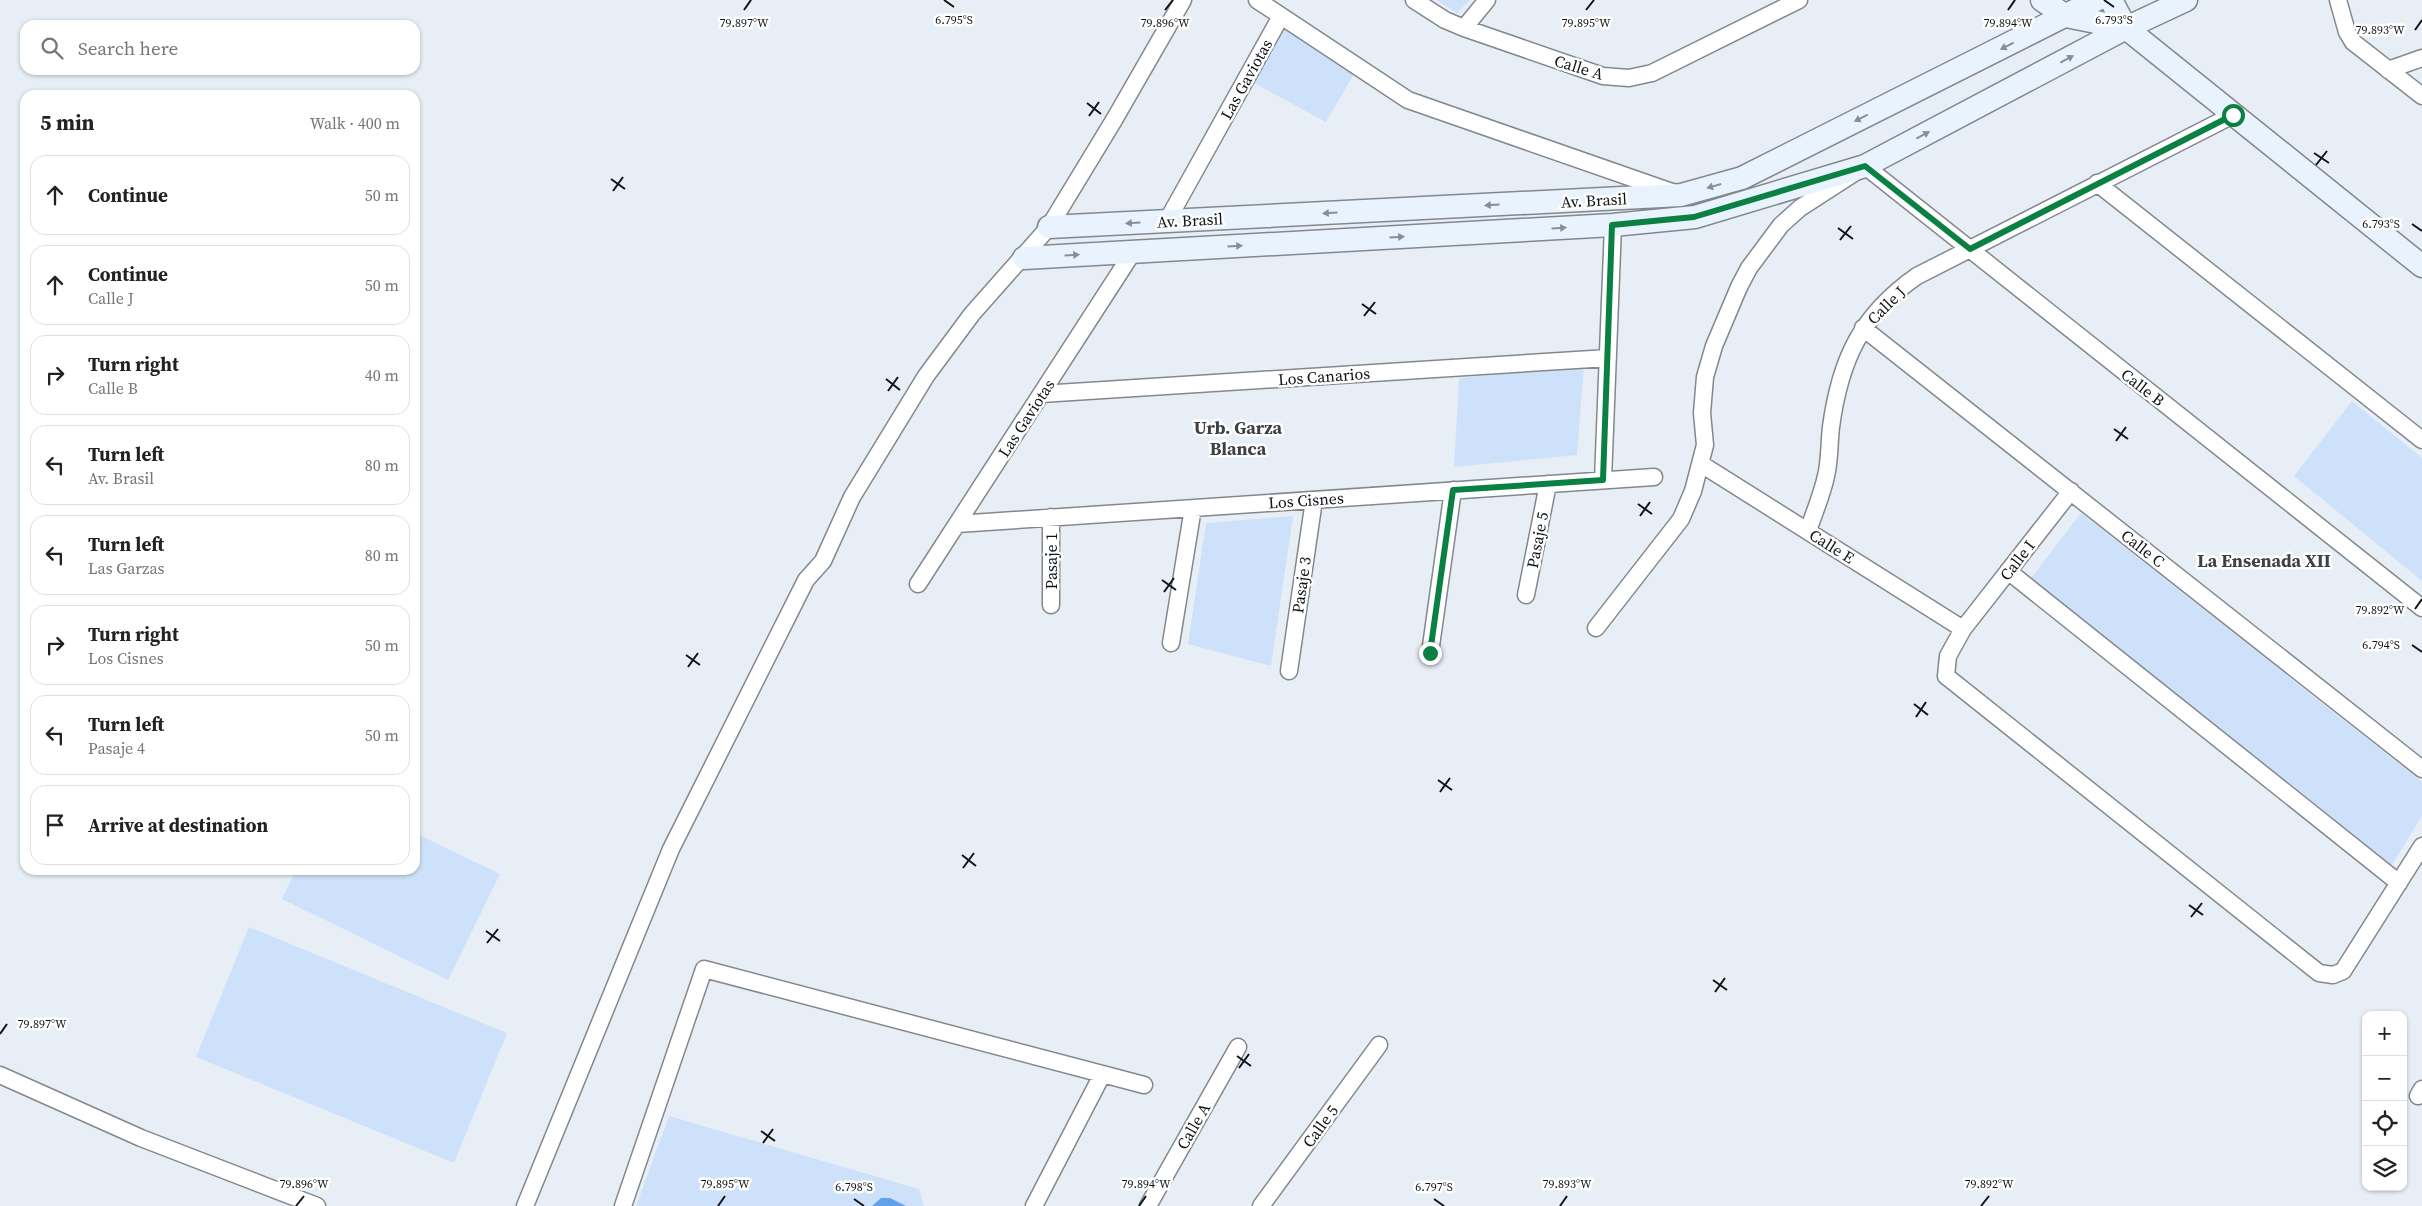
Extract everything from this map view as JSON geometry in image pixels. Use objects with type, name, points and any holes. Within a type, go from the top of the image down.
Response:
[{"type":"street","points":[[525,1206],[618,972],[657,886],[670,849],[806,580],[823,561],[852,497],[926,376],[972,314],[1024,258],[1048,227],[1114,120],[1183,0]]},
{"type":"street","points":[[1257,0],[1408,100],[1681,195]]},
{"type":"street","name":"Calle A","points":[[1414,0],[1445,20],[1464,28],[1603,76],[1629,78],[1652,73],[1799,0]]},
{"type":"street","points":[[1464,28],[1487,0]]},
{"type":"street","points":[[2042,0],[2066,16],[2126,28]]},
{"type":"street","name":"Av. Brasil","points":[[1048,227],[1681,195],[1742,178],[2096,0]]},
{"type":"street","points":[[2111,0],[2126,28],[2422,266]]},
{"type":"street","name":"Av. Brasil","points":[[1024,258],[1612,225],[1694,217],[1865,166],[2126,28],[2186,0]]},
{"type":"street","points":[[2338,0],[2347,32],[2353,42],[2422,96]]},
{"type":"street","name":"Las Gaviotas","points":[[1167,221],[1280,16]]},
{"type":"street","points":[[2388,70],[2422,58]]},
{"type":"street","name":"Calle J","points":[[1808,531],[1826,476],[1835,398],[1849,352],[1863,328],[1898,289],[1917,276],[2233,115]]},
{"type":"street","points":[[1596,628],[1681,519],[1693,491],[1705,445],[1702,413],[1705,377],[1714,346],[1749,268],[1781,224],[1821,193],[1865,166]]},
{"type":"street","name":"Calle B","points":[[1865,166],[2422,608]]},
{"type":"street","points":[[2097,183],[2422,440]]},
{"type":"street","points":[[1603,480],[1612,225]]},
{"type":"street","name":"Las Gaviotas","points":[[918,584],[1133,252]]},
{"type":"street","name":"Calle C","points":[[1863,328],[2422,769]]},
{"type":"street","name":"Los Canarios","points":[[1041,394],[1608,358]]},
{"type":"street","name":"Calle E","points":[[1701,464],[1963,629]]},
{"type":"street","name":"Los Cisnes","points":[[957,524],[1654,477]]},
{"type":"street","name":"Pasaje 5","points":[[1526,595],[1548,484]]},
{"type":"street","points":[[1430,653],[1453,490]]},
{"type":"street","name":"Calle I","points":[[2071,491],[1963,629],[1948,656],[1946,676],[2319,973],[2333,975],[2343,971],[2399,883]]},
{"type":"street","name":"Pasaje 3","points":[[1289,671],[1314,500]]},
{"type":"street","points":[[1171,643],[1194,508]]},
{"type":"street","name":"Pasaje 1","points":[[1051,605],[1052,517]]},
{"type":"street","points":[[2008,571],[2399,883],[2422,846]]},
{"type":"street","points":[[623,1206],[704,969],[1144,1086]]},
{"type":"street","name":"Calle 5","points":[[1261,1206],[1378,1045]]},
{"type":"street","name":"Calle A","points":[[1148,1206],[1238,1047]]},
{"type":"street","points":[[0,1075],[141,1138],[317,1206]]},
{"type":"street","points":[[1034,1206],[1102,1075]]},
{"type":"shaded area","points":[[1437,0],[1470,0],[1457,13]]},
{"type":"shaded area","points":[[1281,24],[1356,71],[1326,122],[1252,82]]},
{"type":"shaded area","points":[[1584,366],[1577,455],[1454,467],[1459,378]]},
{"type":"shaded area","points":[[2352,401],[2422,458],[2422,581],[2294,476]]},
{"type":"shaded area","points":[[2081,513],[2422,782],[2422,816],[2392,865],[2031,578]]},
{"type":"shaded area","points":[[1293,516],[1271,666],[1188,644],[1206,523]]},
{"type":"shaded area","points":[[420,835],[500,874],[448,980],[282,899],[294,875],[420,875]]},
{"type":"shaded area","points":[[249,927],[507,1033],[454,1163],[196,1057]]},
{"type":"shaded area","points":[[669,1116],[919,1189],[924,1206],[636,1206]]},
{"type":"water","points":[[881,1198],[890,1198],[906,1206],[872,1206]]},
{"type":"district","name":"Urb. Garza Blanca","points":[[1238,438]]},
{"type":"district","name":"La Ensenada XII","points":[[2264,561]]},
{"type":"route","points":[[1430,653],[1453,490],[1603,480],[1612,225],[1694,217],[1865,166],[1970,249],[2233,115]]}]
